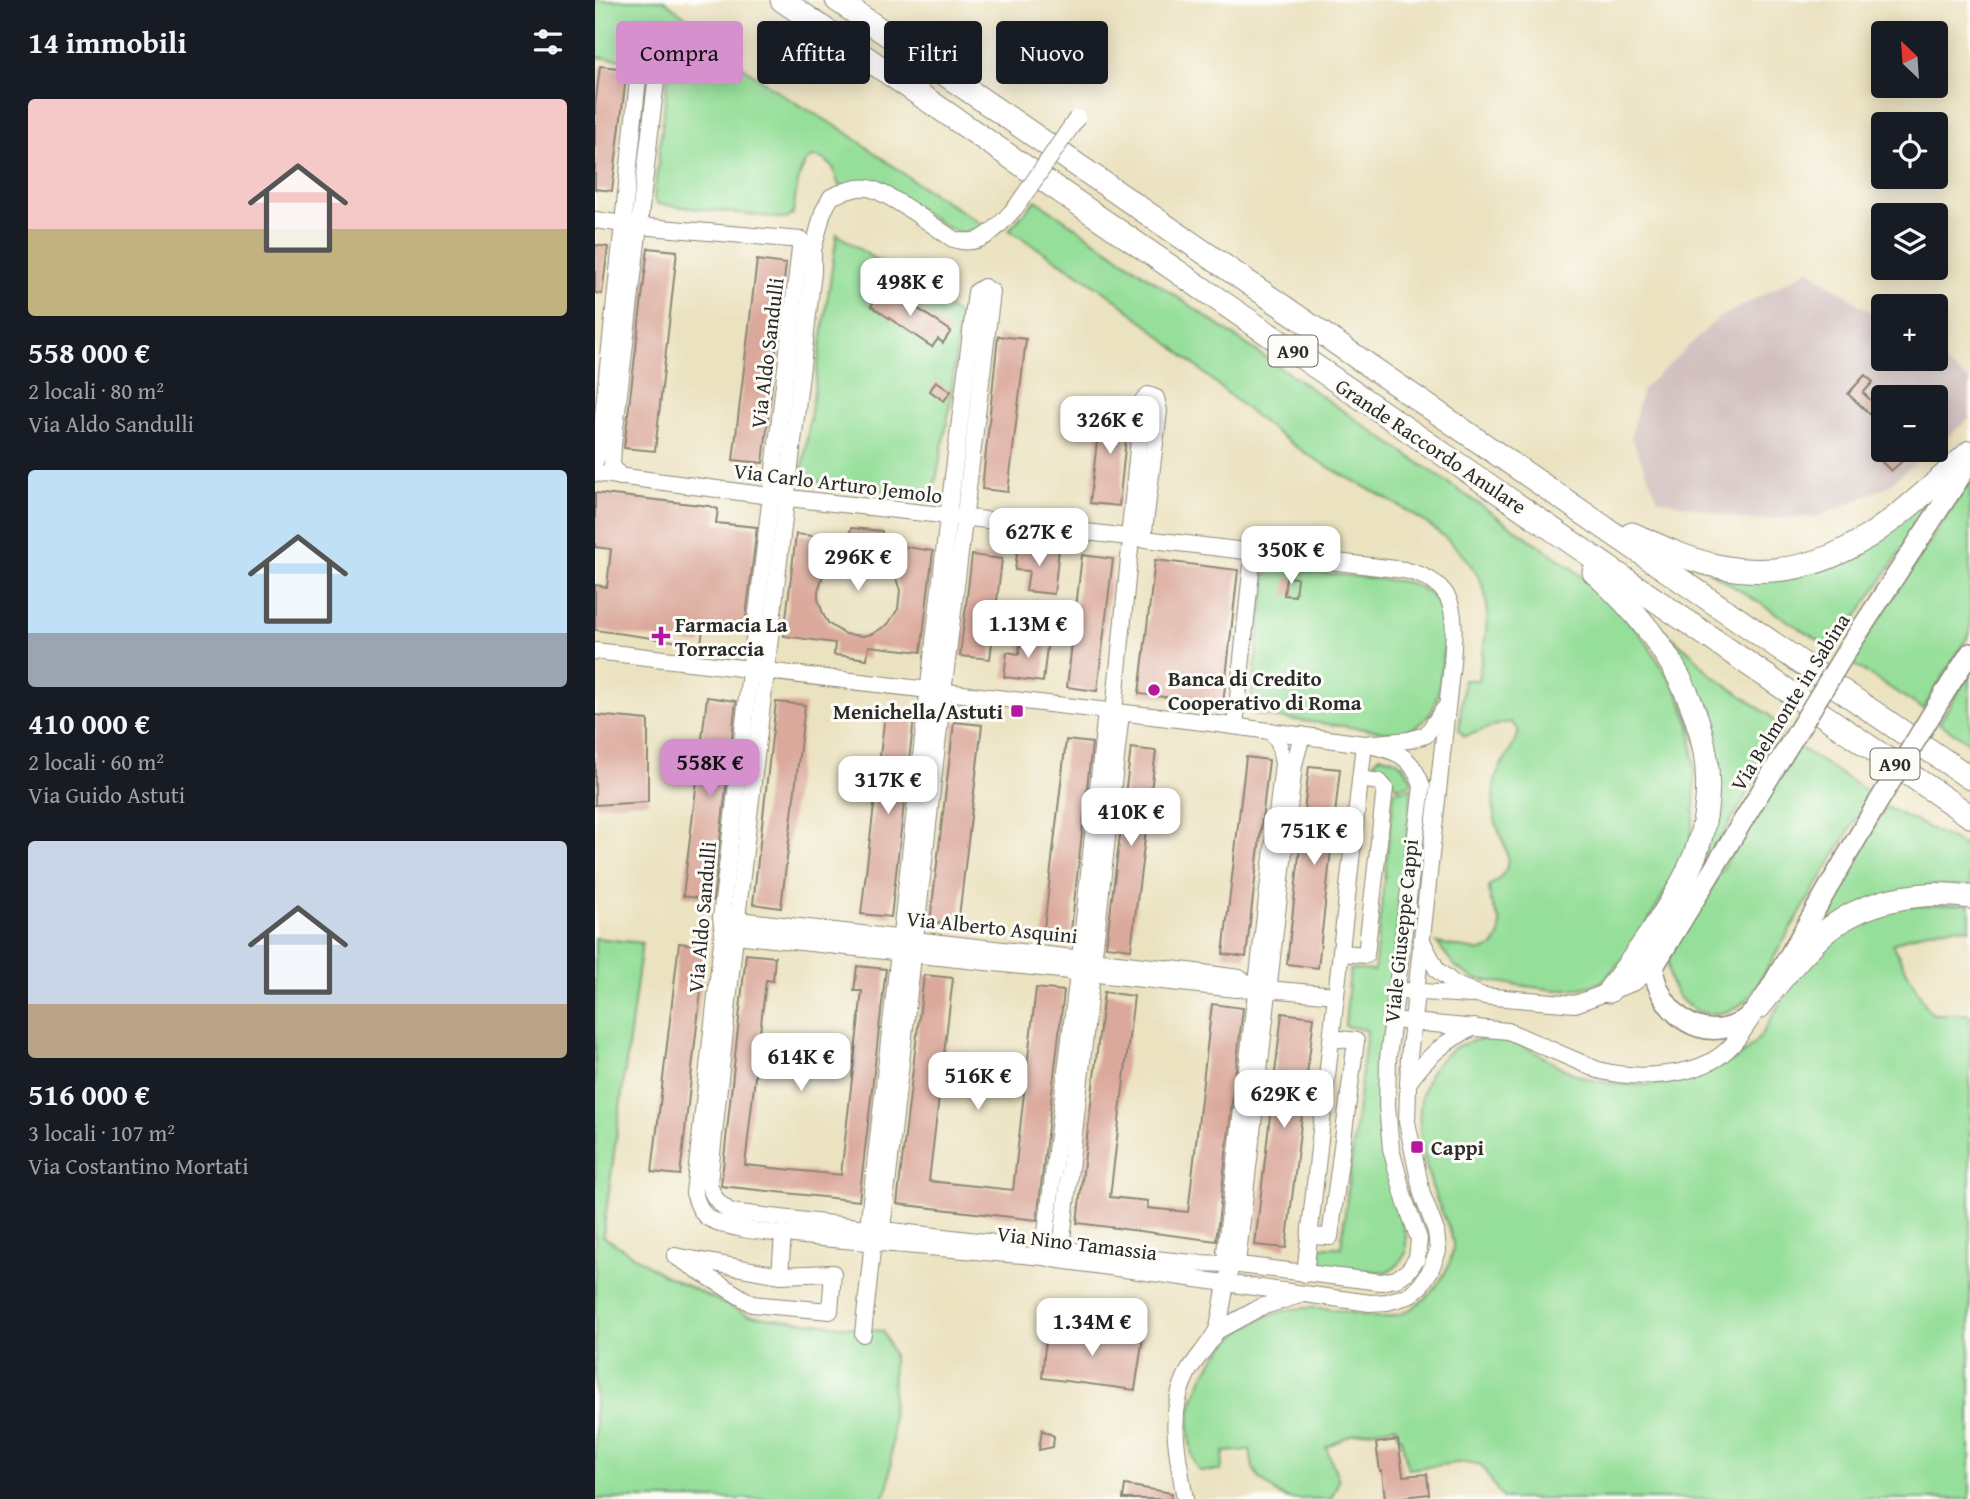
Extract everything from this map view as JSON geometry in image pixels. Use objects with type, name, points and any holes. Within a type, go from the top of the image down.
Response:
[{"type":"highway","name":"Grande Raccordo Anulare","points":[[782,0],[1970,816]]},
{"type":"highway","name":"Grande Raccordo Anulare","points":[[837,0],[1970,778]]},
{"type":"highway","points":[[1581,512],[1710,564],[1745,569],[1795,566],[1835,555],[1866,540],[1900,515],[1970,452]]},
{"type":"highway","points":[[1535,518],[1598,575],[1628,607],[1676,671],[1695,709],[1706,763],[1705,817],[1698,847],[1655,945],[1653,968]]},
{"type":"highway","points":[[1609,991],[1678,889]]},
{"type":"highway","points":[[1759,1007],[1793,965],[1824,934],[1861,910],[1899,898],[1919,895],[1948,894],[1970,897]]},
{"type":"main road","name":"Via Belmonte in Sabina","points":[[1653,968],[1849,647],[1970,463]]},
{"type":"main road","points":[[1653,968],[1665,1003],[1690,1023],[1710,1029],[1728,1027],[1759,1007],[1874,809],[1970,653]]},
{"type":"street","points":[[595,463],[600,444],[630,225],[659,65],[656,49],[645,48],[640,60],[630,225],[612,465],[620,477]]},
{"type":"street","points":[[595,220],[807,245],[831,197],[847,190],[869,188],[953,239],[971,243],[989,234],[1016,207],[1077,118]]},
{"type":"street","name":"Via Aldo Sandulli","points":[[759,670],[770,496],[807,245]]},
{"type":"street","name":"Via Aldo Sandulli","points":[[707,1218],[694,1193],[759,670],[787,498],[813,272],[807,245]]},
{"type":"street","points":[[863,1334],[956,518],[976,292],[985,287],[992,292],[956,518]]},
{"type":"street","points":[[1052,1253],[1134,542],[1143,400],[1148,394],[1156,398],[1159,411],[1134,542]]},
{"type":"street","name":"Via Carlo Arturo Jemolo","points":[[595,473],[1134,542],[1254,552],[1403,570],[1426,576],[1444,593]]},
{"type":"street","points":[[1235,726],[1254,552]]},
{"type":"street","name":"Viale Giuseppe Cappi","points":[[1430,1271],[1438,1251],[1436,1231],[1422,1194],[1406,1112],[1454,618],[1452,606],[1444,593]]},
{"type":"street","points":[[595,651],[1235,726],[1364,744],[1409,740],[1426,735],[1446,705]]},
{"type":"street","points":[[1263,988],[1283,764],[1279,742],[1271,732]]},
{"type":"street","points":[[1185,1499],[1174,1428],[1175,1413],[1184,1380],[1217,1331],[1228,1283],[1231,1264],[1225,1251],[1294,765],[1302,736]]},
{"type":"street","points":[[1305,1274],[1364,744]]},
{"type":"street","name":"Viale Giuseppe Cappi","points":[[1364,744],[1388,749],[1407,758],[1417,769],[1422,786],[1388,1058],[1387,1106],[1391,1149],[1419,1239],[1417,1258],[1408,1271]]},
{"type":"street","points":[[1342,953],[1366,956],[1385,788],[1380,782],[1360,779]]},
{"type":"street","name":"Via Aldo Sandulli","points":[[711,1193],[710,1175],[729,927]]},
{"type":"street","name":"Via Alberto Asquini","points":[[729,927],[1085,966],[1236,989],[1263,988],[1336,995]]},
{"type":"street","name":"Via Belmonte in Sabina","points":[[1422,941],[1437,970],[1456,985],[1483,996],[1575,1004],[1640,979],[1653,968]]},
{"type":"street","points":[[1397,991],[1483,996]]},
{"type":"street","points":[[1393,1020],[1508,1031],[1598,1070],[1645,1076],[1681,1071],[1714,1059],[1732,1044],[1759,1007]]},
{"type":"street","points":[[1408,1083],[1438,1048],[1451,1038],[1475,1027]]},
{"type":"street","points":[[1310,1236],[1329,1237],[1356,1041],[1332,1038]]},
{"type":"street","name":"Via Nino Tamassia","points":[[711,1193],[719,1204],[731,1212],[1052,1253],[1231,1264],[1381,1282],[1396,1279],[1408,1271]]},
{"type":"street","name":"Via Nino Tamassia","points":[[707,1218],[740,1229],[783,1234],[874,1232]]},
{"type":"street","points":[[780,1275],[783,1234]]},
{"type":"street","name":"Via Nino Tamassia","points":[[1052,1253],[1228,1283],[1370,1303],[1408,1296],[1420,1286],[1430,1271]]},
{"type":"street","points":[[675,1256],[688,1258],[780,1275],[833,1273],[830,1311],[752,1304],[675,1256]]},
{"type":"street","points":[[1217,1331],[1261,1307],[1306,1294]]},
{"type":"shaded area","points":[[1809,270],[1871,313],[1871,371],[1948,371],[1948,365],[1970,381],[1970,418],[1948,436],[1948,385],[1871,385],[1871,462],[1916,462],[1886,487],[1818,517],[1747,520],[1658,499],[1631,437],[1642,390],[1717,319]]},
{"type":"green space","points":[[595,0],[664,0],[690,21],[616,21],[616,59],[595,57]]},
{"type":"green space","points":[[743,67],[757,77],[757,84],[767,84],[843,130],[915,182],[985,226],[974,233],[962,233],[948,228],[883,188],[839,186],[833,167],[822,158],[813,157],[801,171],[793,214],[787,219],[657,204],[654,198],[667,84],[743,84]]},
{"type":"green space","points":[[1036,200],[1572,568],[1618,609],[1645,640],[1677,691],[1690,727],[1695,771],[1694,815],[1690,844],[1681,865],[1631,950],[1602,982],[1582,988],[1555,990],[1475,979],[1456,967],[1437,943],[1482,951],[1494,946],[1500,935],[1500,922],[1490,899],[1489,886],[1500,878],[1508,861],[1494,814],[1494,789],[1498,771],[1519,731],[1511,722],[1464,736],[1459,730],[1464,680],[1478,680],[1487,627],[1483,587],[1463,555],[1423,521],[1281,436],[1108,294],[1009,230]]},
{"type":"green space","points":[[837,234],[960,316],[949,412],[933,496],[801,480]]},
{"type":"green space","points":[[1970,481],[1970,633],[1923,709],[1850,662]]},
{"type":"green space","points":[[1946,485],[1834,650],[1709,571],[1793,572]]},
{"type":"green space","points":[[1267,567],[1406,582],[1432,595],[1443,614],[1445,637],[1437,699],[1428,717],[1420,724],[1397,733],[1256,715],[1251,708],[1251,700]]},
{"type":"green space","points":[[1661,628],[1693,655],[1708,672],[1769,715],[1782,732],[1707,863],[1703,862],[1713,794]]},
{"type":"green space","points":[[1970,672],[1970,743],[1939,723]]},
{"type":"green space","points":[[1797,746],[1871,794],[1752,994],[1738,1006],[1724,1012],[1695,1010],[1683,1002],[1674,990],[1669,975],[1669,957]]},
{"type":"green space","points":[[1380,756],[1401,764],[1412,784],[1396,787],[1387,775],[1373,770],[1374,762]]},
{"type":"green space","points":[[1412,788],[1381,1081],[1381,1139],[1390,1183],[1406,1236],[1406,1253],[1397,1266],[1386,1272],[1324,1267],[1316,1259],[1318,1247],[1341,1247],[1367,1030],[1345,1026],[1350,969],[1374,971],[1394,791]]},
{"type":"green space","points":[[1886,807],[1970,848],[1970,887],[1930,885],[1805,942]]},
{"type":"green space","points":[[1970,904],[1970,929],[1939,929],[1892,944],[1927,1008],[1933,1014],[1970,1014],[1970,1499],[1503,1499],[1481,1465],[1465,1462],[1408,1469],[1401,1437],[1398,1436],[1395,1426],[1353,1434],[1326,1447],[1339,1480],[1331,1499],[1289,1499],[1281,1496],[1259,1478],[1253,1468],[1250,1450],[1224,1452],[1221,1471],[1199,1471],[1190,1443],[1193,1402],[1205,1373],[1231,1339],[1266,1317],[1286,1311],[1330,1309],[1378,1317],[1400,1314],[1423,1300],[1443,1276],[1452,1255],[1453,1241],[1429,1177],[1419,1119],[1426,1082],[1435,1066],[1453,1049],[1483,1039],[1498,1039],[1524,1046],[1572,1073],[1598,1081],[1650,1085],[1689,1078],[1744,1053],[1763,1032],[1786,993],[1813,958],[1847,930],[1893,906]]},
{"type":"green space","points":[[595,938],[642,943],[603,1236],[662,1274],[748,1315],[883,1331],[893,1355],[892,1445],[889,1485],[883,1499],[595,1499]]},
{"type":"building","points":[[600,66],[616,68],[616,84],[625,84],[612,191],[595,189],[595,107]]},
{"type":"building","points":[[595,245],[608,247],[602,294],[595,293]]},
{"type":"building","points":[[648,248],[677,251],[655,451],[624,448]]},
{"type":"building","points":[[757,260],[786,264],[763,463],[733,460]]},
{"type":"building","points":[[884,286],[951,331],[943,343],[938,339],[932,347],[871,306]]},
{"type":"building","points":[[998,336],[1026,339],[1008,492],[982,489]]},
{"type":"building","points":[[1865,375],[1873,382],[1863,393],[1871,400],[1871,415],[1848,394]]},
{"type":"building","points":[[936,381],[951,391],[944,401],[930,391]]},
{"type":"building","points":[[1101,406],[1129,409],[1119,506],[1090,503]]},
{"type":"building","points":[[1882,462],[1901,462],[1891,471]]},
{"type":"building","points":[[595,493],[709,506],[718,509],[716,523],[757,527],[744,633],[703,628],[701,645],[595,630],[595,585],[607,587],[611,549],[595,547]]},
{"type":"building","points":[[851,528],[882,531],[881,543],[933,551],[921,652],[869,646],[867,659],[834,655],[835,643],[784,636],[796,534],[848,540]],"holes":[[[855,554],[873,556],[894,573],[900,590],[898,609],[888,624],[872,634],[845,634],[829,624],[818,599],[824,572],[837,560]]]},
{"type":"building","points":[[1018,545],[1059,549],[1054,594],[1026,591],[1029,571],[1015,570]]},
{"type":"building","points":[[972,555],[1002,559],[990,659],[960,656]]},
{"type":"building","points":[[1082,555],[1113,559],[1097,691],[1067,687]]},
{"type":"building","points":[[1155,560],[1238,570],[1223,704],[1139,694]]},
{"type":"building","points":[[1286,577],[1297,578],[1295,596],[1284,595]]},
{"type":"building","points":[[1021,635],[1048,638],[1043,682],[1004,677],[1007,652],[1019,654]]},
{"type":"building","points":[[707,697],[736,701],[713,900],[683,896]]},
{"type":"building","points":[[776,702],[805,705],[781,908],[753,904]]},
{"type":"building","points":[[885,714],[914,718],[891,917],[861,914]]},
{"type":"building","points":[[595,715],[648,720],[648,802],[595,805]]},
{"type":"building","points":[[954,722],[982,725],[958,925],[930,922]]},
{"type":"building","points":[[1066,740],[1092,743],[1070,940],[1043,937]]},
{"type":"building","points":[[1131,748],[1156,751],[1131,949],[1106,946]]},
{"type":"building","points":[[1246,757],[1269,760],[1246,957],[1223,954]]},
{"type":"building","points":[[1309,766],[1340,769],[1318,968],[1287,964]]},
{"type":"building","points":[[679,943],[706,946],[680,1175],[652,1172]]},
{"type":"building","points":[[746,954],[775,957],[773,981],[766,980],[745,1165],[841,1175],[862,991],[854,991],[857,966],[886,969],[859,1201],[721,1186]]},
{"type":"building","points":[[924,975],[953,978],[929,1181],[1013,1190],[1036,988],[1064,991],[1037,1220],[897,1204]]},
{"type":"building","points":[[1104,992],[1134,996],[1110,1197],[1148,1201],[1147,1208],[1188,1212],[1212,1004],[1243,1008],[1216,1241],[1077,1223]]},
{"type":"building","points":[[1282,1013],[1314,1017],[1286,1248],[1255,1245]]},
{"type":"building","points":[[1047,1326],[1143,1337],[1135,1390],[1042,1378]]},
{"type":"building","points":[[1042,1430],[1054,1436],[1053,1447],[1039,1450]]},
{"type":"building","points":[[1398,1440],[1403,1476],[1427,1474],[1429,1494],[1385,1499],[1376,1443]]},
{"type":"building","points":[[1125,1485],[1172,1493],[1171,1499],[1123,1499]]},
{"type":"place","name":"Farmacia La Torraccia","points":[[661,636]]},
{"type":"place","name":"Banca di Credito Cooperativo di Roma","points":[[1154,690]]},
{"type":"place","name":"Menichella/Astuti","points":[[1017,711]]},
{"type":"place","name":"Cappi","points":[[1417,1147]]}]
